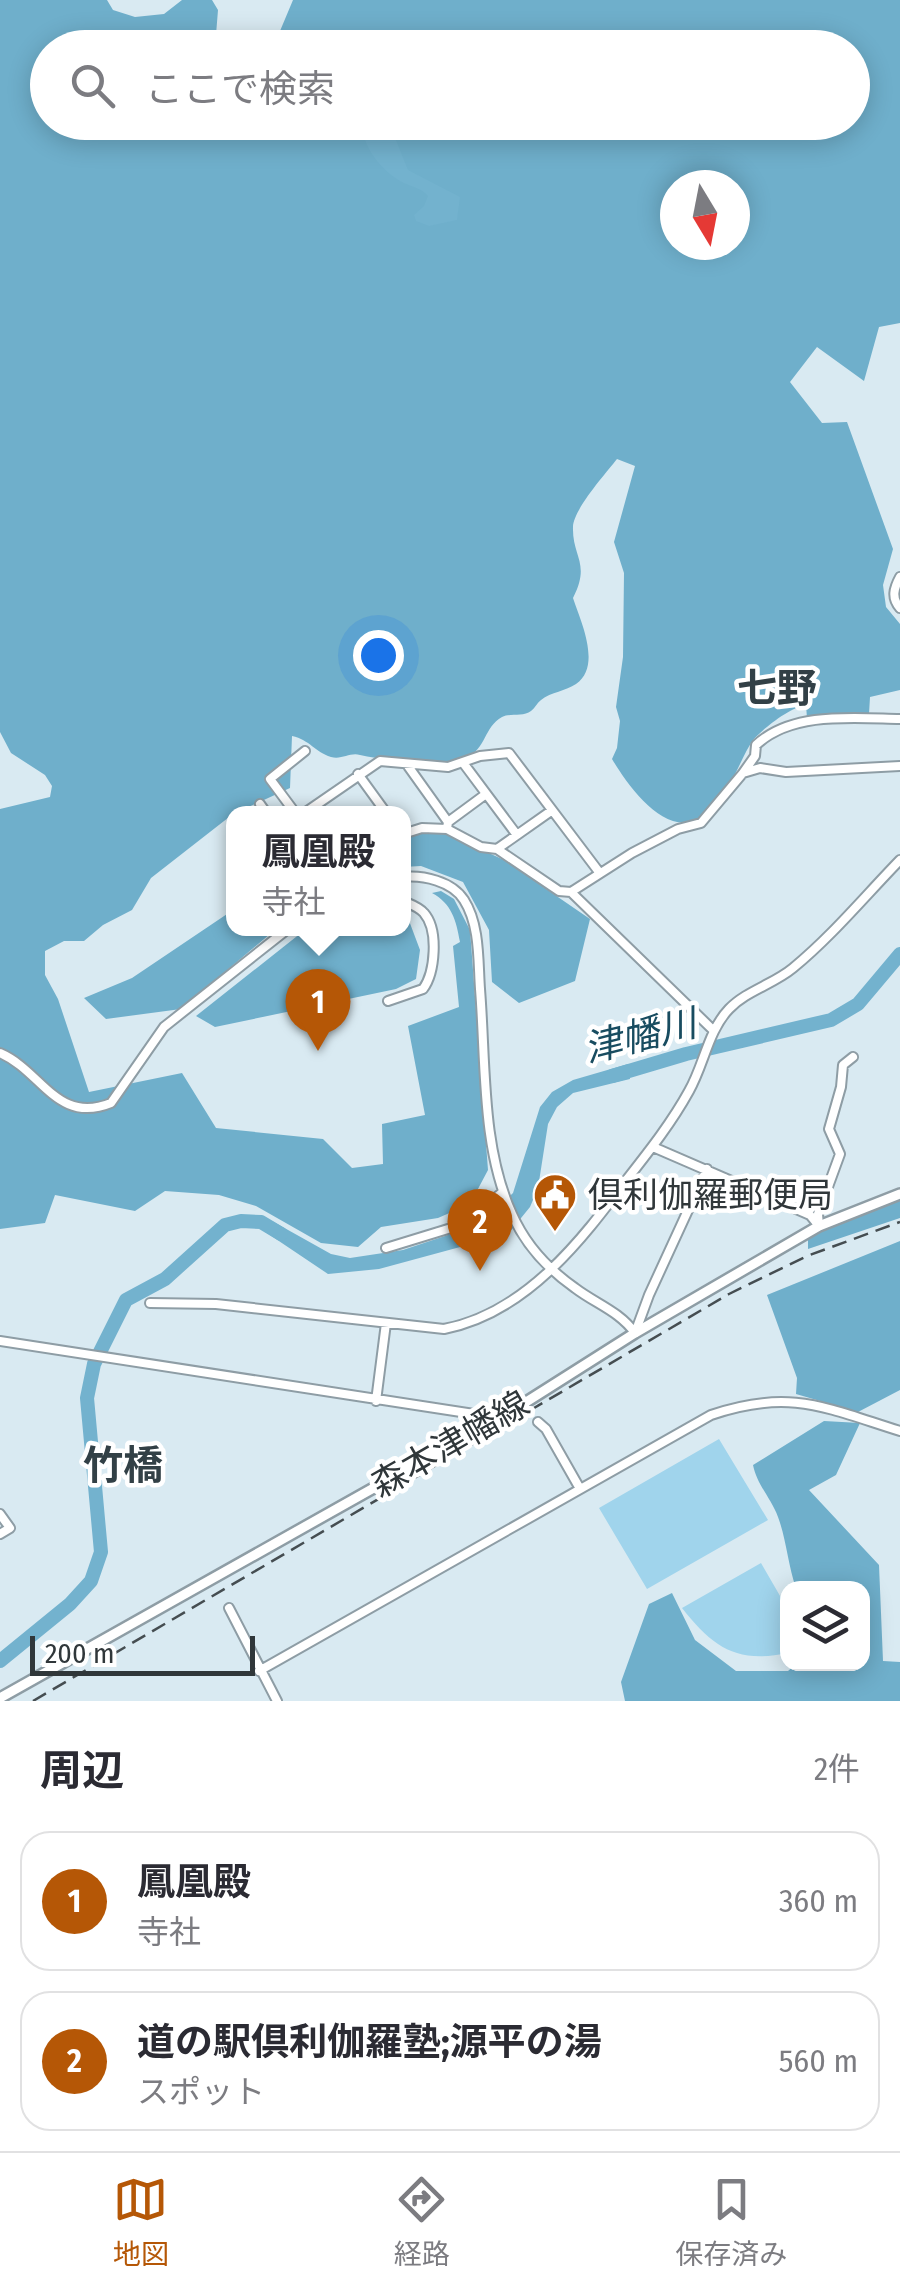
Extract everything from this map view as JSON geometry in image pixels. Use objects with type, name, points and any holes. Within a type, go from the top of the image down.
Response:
[{"type":"main road","name":"森本津幡線","points":[[0,1698],[523,1404],[635,1333],[819,1226],[900,1194]]},
{"type":"street","points":[[900,577],[894,596],[900,608]]},
{"type":"street","points":[[571,892],[599,872],[678,829],[701,823],[756,756],[756,745],[787,726],[900,719]]},
{"type":"street","points":[[293,806],[270,778],[305,751]]},
{"type":"street","points":[[312,806],[380,761],[433,768],[509,753],[599,872]]},
{"type":"street","points":[[464,764],[517,835]]},
{"type":"street","points":[[408,765],[448,825],[480,847],[497,849],[559,891],[571,892],[714,1031]]},
{"type":"street","points":[[743,773],[760,768],[786,772],[900,766]]},
{"type":"street","points":[[358,774],[381,806]]},
{"type":"street","points":[[411,831],[448,825],[486,794]]},
{"type":"street","points":[[497,849],[551,811]]},
{"type":"street","points":[[150,1303],[216,1304],[444,1329],[480,1319],[532,1287],[596,1221],[691,1088],[714,1031],[730,1008],[778,980],[810,953],[899,863]]},
{"type":"street","points":[[411,876],[438,881],[458,892],[469,912],[477,952],[494,1166],[524,1238],[552,1269],[576,1289],[623,1317],[635,1333]]},
{"type":"street","points":[[388,1001],[423,989],[434,968],[428,920],[411,904]]},
{"type":"street","points":[[0,1053],[72,1107],[86,1110],[111,1103],[164,1027],[279,936]]},
{"type":"street","points":[[819,1226],[818,1214],[840,1154],[829,1129],[842,1087],[843,1065],[853,1057]]},
{"type":"street","points":[[652,1147],[810,1216],[819,1226]]},
{"type":"street","points":[[635,1333],[648,1295],[706,1169]]},
{"type":"street","points":[[386,1248],[461,1225],[503,1192]]},
{"type":"street","points":[[376,1401],[386,1324]]},
{"type":"street","points":[[0,1341],[474,1414],[483,1425]]},
{"type":"street","points":[[259,1671],[711,1415],[754,1402],[798,1401],[830,1407],[900,1431]]},
{"type":"street","points":[[538,1422],[546,1429],[579,1488]]},
{"type":"street","points":[[0,1514],[10,1528],[0,1534]]},
{"type":"street","points":[[230,1608],[277,1701]]},
{"type":"shaded area","points":[[0,0],[107,0],[113,10],[135,17],[164,14],[182,0],[212,0],[218,10],[216,30],[30,30],[30,140],[870,140],[870,30],[280,30],[293,0],[900,0],[900,323],[879,327],[864,381],[817,347],[790,382],[822,423],[847,422],[893,549],[883,585],[886,607],[900,624],[900,690],[870,697],[869,714],[807,718],[806,705],[786,713],[754,739],[731,781],[702,817],[675,822],[649,806],[612,759],[620,721],[616,707],[623,657],[624,573],[614,542],[635,466],[617,459],[574,520],[573,537],[581,568],[573,598],[589,655],[584,676],[576,684],[545,697],[528,713],[502,717],[473,753],[455,760],[414,762],[356,754],[335,758],[292,736],[290,788],[251,806],[226,806],[226,819],[151,878],[132,910],[103,925],[84,941],[64,941],[45,951],[45,975],[58,999],[89,1092],[182,1073],[216,1128],[323,1139],[352,1168],[383,1164],[382,1124],[425,1115],[408,1026],[459,1007],[453,946],[460,942],[452,913],[432,893],[441,891],[454,899],[470,930],[488,1170],[470,1204],[438,1218],[381,1227],[358,1247],[321,1243],[256,1206],[219,1195],[165,1191],[135,1211],[55,1195],[45,1223],[0,1229],[0,809],[50,797],[52,786],[45,775],[11,753],[0,732]]},
{"type":"shaded area","points":[[365,140],[396,140],[408,170],[460,197],[457,220],[429,226],[416,221],[414,215],[428,196],[386,170]]},
{"type":"shaded area","points":[[441,831],[504,860],[590,919],[575,981],[519,1003],[492,982],[489,930],[463,882],[421,866],[411,867],[411,836]]},
{"type":"shaded area","points":[[226,915],[226,936],[268,936],[181,1009],[106,1019],[84,998],[132,978]]},
{"type":"shaded area","points":[[411,926],[420,950],[416,979],[396,989],[215,1027],[196,1016],[297,936],[411,936]]},
{"type":"shaded area","points":[[628,1064],[630,1079],[573,1093],[557,1107],[548,1124],[538,1188],[530,1207],[508,1234],[379,1269],[328,1274],[264,1231],[272,1221],[331,1254],[350,1258],[403,1250],[481,1224],[513,1193],[540,1107],[552,1092],[573,1080]]},
{"type":"shaded area","points":[[900,1200],[900,1218],[808,1249],[808,1237]]},
{"type":"shaded area","points":[[900,1241],[900,1390],[858,1412],[796,1394],[797,1378],[767,1295]]},
{"type":"shaded area","points":[[824,1421],[860,1423],[836,1475],[809,1490],[879,1565],[883,1661],[900,1662],[900,1701],[625,1701],[621,1682],[649,1604],[672,1593],[695,1640],[736,1671],[870,1671],[870,1581],[794,1581],[778,1517],[753,1465]]},
{"type":"shaded area","points":[[719,1439],[768,1520],[647,1589],[599,1508]]},
{"type":"shaded area","points":[[761,1563],[780,1596],[780,1654],[754,1656],[727,1649],[704,1633],[682,1608]]},
{"type":"waterway","name":"津幡川","points":[[612,1076],[831,1020],[858,1004],[900,954]]},
{"type":"waterway","name":"津幡川","points":[[0,1661],[70,1604],[91,1581],[101,1552],[87,1398],[94,1364],[126,1300],[165,1279],[225,1225],[261,1222],[281,1234]]},
{"type":"railway","points":[[33,1701],[729,1294],[807,1256],[900,1222]]},
{"type":"place","name":"鳳凰殿","points":[[318,1051]]},
{"type":"place","name":"倶利伽羅郵便局","points":[[555,1233]]},
{"type":"place","name":"道の駅倶利伽羅塾;源平の湯","points":[[480,1271]]},
{"type":"district","name":"七野","points":[[777,689]]},
{"type":"district","name":"竹橋","points":[[123,1466]]}]
